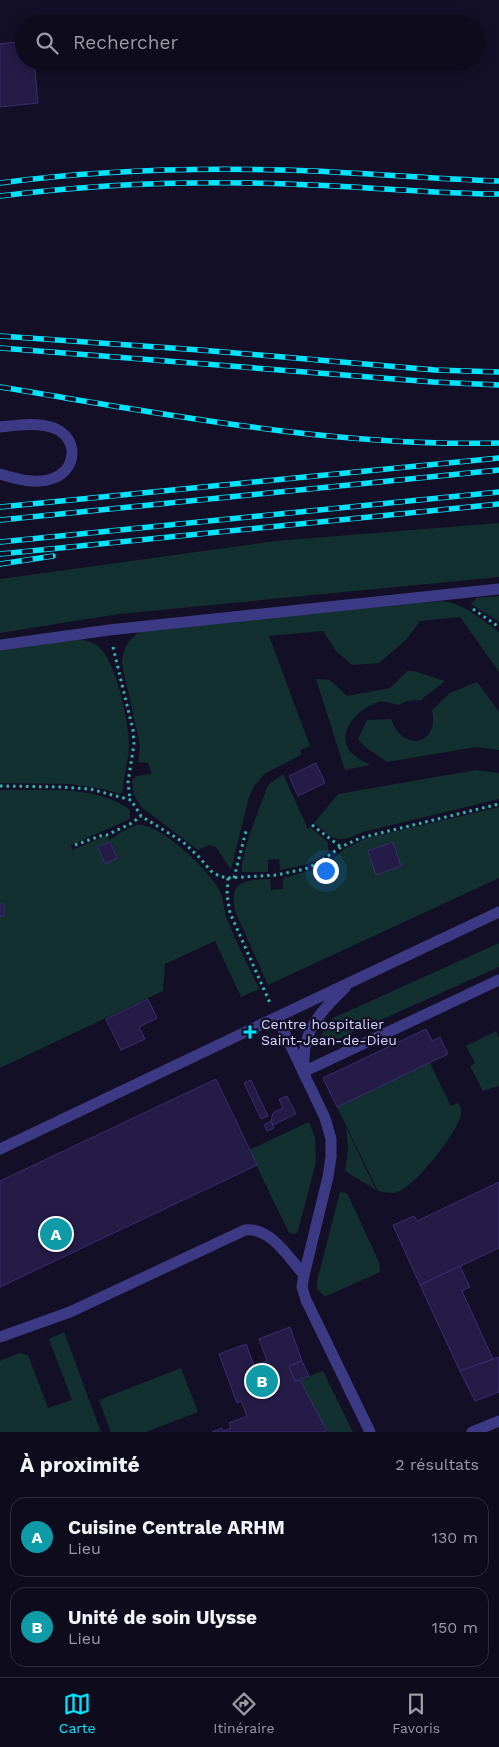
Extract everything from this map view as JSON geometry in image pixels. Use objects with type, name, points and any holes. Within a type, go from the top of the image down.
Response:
[{"type":"lane","points":[[0,427],[38,424],[56,428],[68,437],[73,454],[66,469],[61,474],[48,480],[28,481],[0,474]]},
{"type":"lane","points":[[0,645],[109,630],[499,590]]},
{"type":"lane","points":[[0,1149],[499,912]]},
{"type":"lane","points":[[303,1072],[305,1046],[314,1025],[325,1007],[355,980]]},
{"type":"lane","points":[[303,1072],[499,980]]},
{"type":"lane","points":[[277,1017],[325,1118],[331,1139],[331,1157],[302,1288],[306,1300],[370,1432]]},
{"type":"lane","points":[[0,1337],[70,1312],[245,1230],[252,1229],[270,1237],[284,1250],[304,1276]]},
{"type":"lane","points":[[472,1432],[499,1421]]},
{"type":"path","points":[[109,630],[133,730],[134,744],[128,782],[131,800],[141,816],[183,842],[211,871],[220,876],[234,878],[276,875],[305,869],[360,838],[499,804]]},
{"type":"path","points":[[0,786],[60,787],[90,790],[131,800]]},
{"type":"path","points":[[75,846],[132,824],[141,816]]},
{"type":"path","points":[[312,825],[341,847]]},
{"type":"path","points":[[234,878],[246,831]]},
{"type":"path","points":[[228,878],[227,896],[230,913],[277,1017]]},
{"type":"green space","points":[[499,523],[499,577],[119,614],[0,633],[0,579],[275,541]]},
{"type":"green space","points":[[499,596],[499,622],[471,604],[476,598]]},
{"type":"green space","points":[[441,601],[465,608],[499,632],[499,672],[460,617],[420,621],[406,640],[379,663],[352,665],[336,651],[323,631],[269,636],[310,746],[300,750],[301,755],[264,774],[255,785],[249,797],[231,870],[216,847],[209,845],[198,850],[141,807],[134,795],[132,781],[136,776],[152,774],[148,763],[138,762],[140,745],[122,664],[127,644],[136,635],[155,627]]},
{"type":"green space","points":[[69,638],[89,641],[99,647],[105,654],[116,678],[127,722],[129,745],[123,791],[120,794],[103,789],[70,784],[0,783],[0,648]]},
{"type":"green space","points":[[407,671],[414,671],[445,681],[421,700],[407,701],[398,705],[379,702],[372,704],[359,713],[348,726],[345,741],[352,753],[370,765],[345,770],[316,679],[330,680],[347,696],[390,688]]},
{"type":"green space","points":[[477,682],[499,712],[499,750],[476,747],[387,762],[365,747],[358,739],[367,720],[391,719],[397,730],[404,737],[411,740],[419,740],[426,737],[431,731],[433,722],[432,710],[450,693]]},
{"type":"green space","points":[[476,770],[499,773],[499,799],[341,839],[332,837],[314,823],[338,794]]},
{"type":"green space","points":[[283,774],[308,829],[310,827],[328,842],[328,852],[312,862],[299,866],[280,870],[279,859],[268,860],[268,872],[242,872],[242,863],[250,833],[268,785]]},
{"type":"green space","points":[[0,790],[68,791],[101,796],[116,802],[130,810],[130,819],[71,845],[72,850],[107,835],[109,840],[136,825],[157,830],[169,838],[205,871],[219,889],[231,928],[259,989],[241,997],[215,941],[165,964],[163,991],[0,1068]],"holes":[[[110,842],[117,858],[105,864],[98,847]]]},
{"type":"green space","points":[[499,807],[499,878],[268,985],[235,911],[234,893],[241,884],[246,881],[270,879],[271,890],[283,889],[283,878],[315,869],[332,860],[344,849],[367,838]]},
{"type":"green space","points":[[499,943],[499,967],[329,1043],[320,1044],[319,1041],[325,1028],[333,1018]]},
{"type":"green space","points":[[496,1031],[499,1038],[499,1086],[483,1091],[470,1066],[475,1063],[466,1046]]},
{"type":"green space","points":[[430,1063],[451,1106],[458,1103],[460,1107],[461,1113],[458,1122],[453,1133],[435,1158],[414,1181],[397,1192],[378,1191],[337,1107]]},
{"type":"green space","points":[[309,1122],[315,1138],[316,1162],[298,1231],[296,1234],[289,1233],[249,1150]]},
{"type":"green space","points":[[346,1127],[376,1190],[345,1171],[348,1150]]},
{"type":"green space","points":[[340,1192],[348,1195],[379,1262],[380,1272],[324,1296],[317,1289],[317,1281]]},
{"type":"green space","points":[[64,1332],[101,1432],[0,1432],[0,1361],[19,1353],[28,1355],[48,1408],[72,1400],[49,1339]]},
{"type":"green space","points":[[181,1368],[198,1412],[146,1432],[111,1432],[99,1400]]},
{"type":"green space","points":[[323,1371],[353,1432],[328,1432],[317,1415],[300,1380]]},
{"type":"building","points":[[15,42],[15,70],[35,70],[38,103],[0,107],[0,44]]},
{"type":"building","points":[[316,763],[325,783],[298,796],[289,776]]},
{"type":"building","points":[[110,842],[117,858],[105,864],[98,847]]},
{"type":"building","points":[[393,842],[401,866],[376,875],[368,851]]},
{"type":"building","points":[[0,904],[4,904],[4,916],[0,916]]},
{"type":"building","points":[[148,999],[157,1018],[139,1027],[145,1039],[121,1050],[106,1019]]},
{"type":"building","points":[[426,1029],[432,1041],[440,1037],[448,1054],[337,1107],[323,1078]]},
{"type":"building","points":[[216,1079],[257,1165],[0,1287],[0,1181]]},
{"type":"building","points":[[251,1080],[268,1116],[261,1119],[244,1083]]},
{"type":"building","points":[[287,1096],[296,1114],[273,1125],[271,1121],[273,1113],[283,1108],[279,1099]]},
{"type":"building","points":[[271,1121],[274,1128],[267,1131],[264,1125]]},
{"type":"building","points":[[499,1182],[499,1248],[420,1285],[393,1225],[414,1216],[417,1221]]},
{"type":"building","points":[[460,1266],[470,1287],[462,1291],[493,1359],[460,1371],[420,1285]]},
{"type":"building","points":[[290,1327],[302,1361],[289,1366],[295,1381],[300,1380],[327,1431],[212,1432],[222,1428],[223,1431],[231,1428],[229,1423],[247,1416],[241,1401],[237,1403],[219,1354],[246,1344],[254,1365],[267,1361],[259,1339]]},
{"type":"building","points":[[499,1357],[499,1392],[475,1401],[460,1371]]},
{"type":"building","points":[[302,1361],[309,1376],[295,1381],[289,1366]]},
{"type":"railway","points":[[0,183],[117,172],[196,169],[314,171],[499,181]]},
{"type":"railway","points":[[0,196],[116,185],[194,183],[334,186],[499,194]]},
{"type":"railway","points":[[0,336],[200,350],[435,370],[499,372]]},
{"type":"railway","points":[[0,348],[433,382],[499,385]]},
{"type":"railway","points":[[0,387],[248,427],[373,440],[499,443]]},
{"type":"railway","points":[[0,507],[499,458]]},
{"type":"railway","points":[[0,520],[499,470]]},
{"type":"railway","points":[[0,542],[499,492]]},
{"type":"railway","points":[[0,554],[499,504]]},
{"type":"railway","points":[[0,564],[53,556]]},
{"type":"place","name":"Centre hospitalier Saint-Jean-de-Dieu","points":[[250,1032]]},
{"type":"place","name":"Cuisine Centrale ARHM","points":[[56,1234]]},
{"type":"place","name":"Unité de soin Ulysse","points":[[262,1381]]}]
